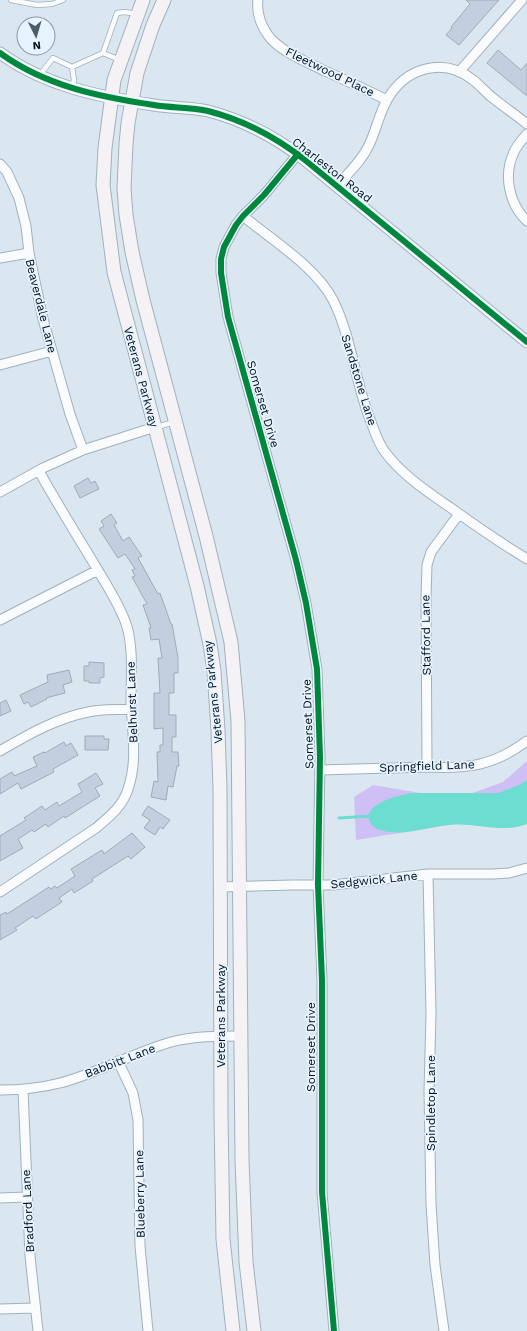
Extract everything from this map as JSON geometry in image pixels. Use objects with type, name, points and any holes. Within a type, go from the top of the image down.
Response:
[{"type":"main road","name":"Veterans Parkway","points":[[143,0],[114,80],[105,148],[102,185],[109,247],[119,296],[197,586],[214,671],[219,760],[223,1239],[233,1331]]},
{"type":"main road","name":"Veterans Parkway","points":[[164,0],[137,73],[126,144],[124,188],[126,215],[132,252],[143,300],[174,422],[206,536],[231,642],[238,721],[242,1160],[246,1262],[254,1331]]},
{"type":"street","name":"Fleetwood Place","points":[[258,0],[259,16],[263,28],[271,39],[281,47],[304,61],[387,100]]},
{"type":"street","points":[[459,72],[522,0]]},
{"type":"street","name":"Charleston Road","points":[[0,53],[39,76],[71,89],[154,105],[207,111],[264,134],[298,154],[527,342]]},
{"type":"street","points":[[337,186],[363,156],[387,100],[395,88],[413,73],[424,69],[436,67],[459,72],[472,79],[491,97],[527,124]]},
{"type":"street","points":[[527,134],[514,150],[508,182],[514,206],[527,222]]},
{"type":"street","name":"Somerset Drive","points":[[298,154],[264,195],[242,216],[229,235],[221,259],[221,272],[222,287],[228,318],[293,547],[306,603],[317,669],[320,770],[318,885],[322,980],[322,1192],[334,1331]]},
{"type":"street","name":"Beaverdale Lane","points":[[0,164],[7,172],[19,198],[26,226],[28,253],[39,302],[70,414],[83,450]]},
{"type":"street","name":"Sandstone Lane","points":[[242,216],[295,257],[316,276],[325,287],[338,313],[353,360],[365,408],[376,438],[384,451],[406,474],[423,488],[527,559]]},
{"type":"street","points":[[0,258],[28,253]]},
{"type":"street","points":[[0,365],[52,351]]},
{"type":"street","points":[[0,492],[83,450],[155,427]]},
{"type":"street","name":"Belhurst Lane","points":[[0,892],[109,818],[120,805],[128,790],[132,774],[134,737],[131,656],[125,621],[98,570],[39,471]]},
{"type":"street","name":"Stafford Lane","points":[[428,767],[427,565],[432,552],[459,514]]},
{"type":"street","points":[[0,620],[98,570]]},
{"type":"street","points":[[0,751],[36,732],[75,715],[90,712],[132,709]]},
{"type":"street","name":"Springfield Lane","points":[[320,770],[460,767],[475,765],[489,762],[510,753],[527,742]]},
{"type":"street","name":"Sedgwick Lane","points":[[220,887],[293,884],[318,885],[361,882],[428,874],[493,874],[526,870]]},
{"type":"street","name":"Spindletop Lane","points":[[428,874],[431,1014],[430,1204],[435,1265],[444,1331]]},
{"type":"street","name":"Babbitt Lane","points":[[0,1090],[24,1090],[61,1083],[146,1050],[173,1042],[198,1037],[241,1036]]},
{"type":"street","name":"Blueberry Lane","points":[[118,1061],[133,1093],[138,1120],[140,1246],[148,1331]]},
{"type":"street","name":"Bradford Lane","points":[[24,1090],[26,1197],[30,1256],[38,1331]]},
{"type":"street","points":[[0,1198],[26,1197]]},
{"type":"street","points":[[0,1309],[35,1308]]},
{"type":"lane","points":[[11,0],[37,5],[52,4],[63,0]]},
{"type":"lane","points":[[103,53],[117,13],[125,12],[138,14]]},
{"type":"lane","points":[[39,76],[53,58],[72,67],[103,53],[121,60]]},
{"type":"lane","points":[[71,89],[74,80],[72,67]]},
{"type":"lane","points":[[155,427],[174,422]]},
{"type":"shaded area","points":[[527,761],[527,802],[504,816],[356,840],[354,797],[373,785],[456,799],[503,782]]},
{"type":"shaded area","points":[[527,780],[527,824],[518,827],[498,828],[469,825],[449,825],[406,832],[389,832],[373,826],[369,820],[369,814],[372,809],[391,798],[411,793],[498,793],[519,785]]},
{"type":"building","points":[[466,0],[499,0],[459,45],[446,35],[470,4]]},
{"type":"building","points":[[498,50],[521,70],[527,63],[527,96],[487,63]]},
{"type":"building","points":[[88,478],[91,483],[95,481],[99,489],[80,498],[74,486]]},
{"type":"building","points":[[111,514],[117,523],[114,525],[123,541],[129,537],[142,556],[138,558],[158,594],[160,593],[172,624],[178,658],[178,673],[174,673],[174,693],[169,693],[169,715],[176,715],[176,737],[172,737],[172,752],[178,752],[179,766],[177,766],[173,787],[168,786],[166,800],[151,797],[154,781],[158,782],[157,752],[160,752],[160,745],[163,745],[163,728],[154,729],[154,693],[160,693],[158,658],[162,658],[159,639],[151,640],[149,628],[151,628],[143,605],[147,604],[132,577],[135,576],[132,570],[135,569],[125,554],[118,558],[99,529],[104,526],[101,521]]},
{"type":"building","points":[[89,662],[104,663],[104,677],[100,678],[100,683],[89,683],[89,681],[84,681],[84,666],[89,666]]},
{"type":"building","points":[[69,670],[72,682],[63,685],[65,693],[46,698],[47,699],[31,707],[28,702],[24,704],[20,695],[48,682],[47,675]]},
{"type":"building","points":[[6,700],[11,711],[0,716],[0,703]]},
{"type":"building","points":[[85,736],[104,736],[104,739],[109,739],[108,750],[85,750]]},
{"type":"building","points":[[64,742],[66,746],[71,743],[78,755],[53,769],[54,772],[21,789],[18,783],[0,794],[0,779],[12,772],[14,776],[37,766],[33,757],[44,752],[45,753]]},
{"type":"building","points":[[96,773],[103,784],[95,788],[100,796],[65,818],[64,816],[48,827],[46,824],[34,832],[32,830],[18,839],[23,848],[0,861],[0,836],[26,820],[24,818],[42,806],[45,810],[57,802],[59,806],[82,792],[78,784]]},
{"type":"building","points":[[148,806],[170,820],[163,829],[160,827],[155,835],[144,828],[150,820],[142,815]]},
{"type":"building","points":[[132,833],[145,847],[131,859],[128,856],[92,879],[93,881],[74,893],[72,889],[59,898],[62,902],[36,919],[33,916],[15,928],[17,930],[0,940],[0,915],[6,912],[7,914],[49,887],[51,889],[55,886],[57,888],[75,876],[71,869],[102,850],[104,854]]},
{"type":"waterway","points":[[339,818],[372,816]]},
{"type":"cycle path","points":[[0,53],[35,74],[54,82],[93,94],[134,102],[208,111],[234,119],[271,137],[305,160],[527,342]]},
{"type":"cycle path","points":[[298,154],[264,195],[236,225],[224,247],[221,259],[221,273],[228,317],[296,560],[306,603],[317,669],[320,757],[318,885],[322,980],[322,1192],[334,1331]]}]
